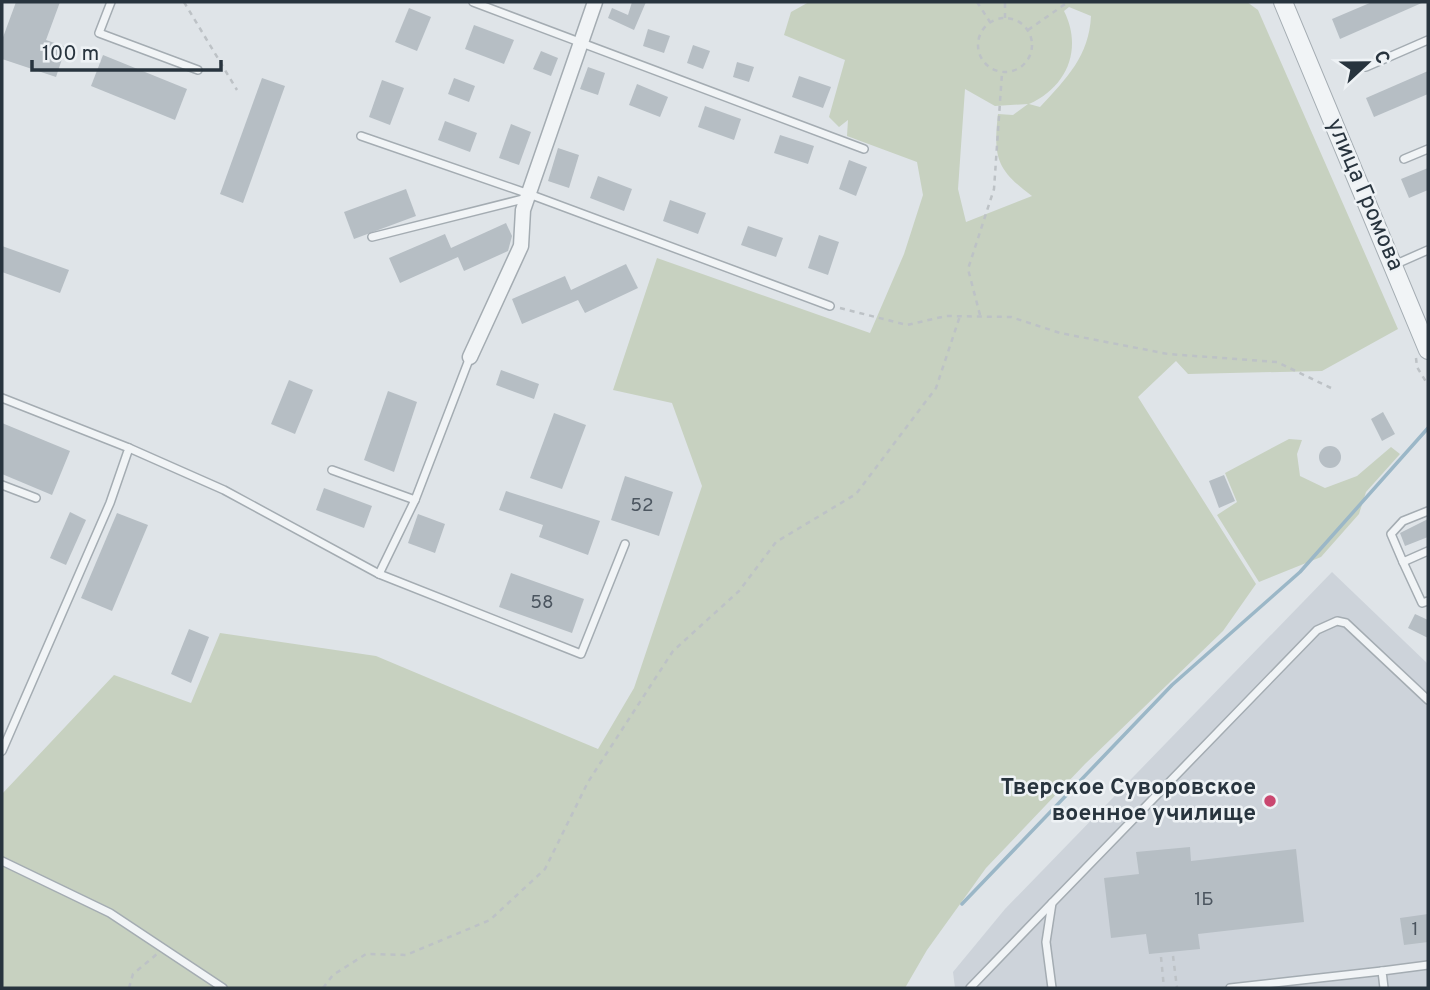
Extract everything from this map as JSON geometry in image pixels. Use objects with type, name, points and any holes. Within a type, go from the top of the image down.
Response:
[{"type":"street","points":[[470,357],[521,246],[523,210],[595,2]]},
{"type":"street","name":"улица Громова","points":[[1283,2],[1428,350]]},
{"type":"lane","points":[[111,2],[99,33],[198,70]]},
{"type":"lane","points":[[473,2],[864,149]]},
{"type":"lane","points":[[1366,67],[1428,40]]},
{"type":"lane","points":[[361,136],[830,306]]},
{"type":"lane","points":[[1404,159],[1428,149]]},
{"type":"lane","points":[[372,237],[528,196]]},
{"type":"lane","points":[[1394,265],[1428,250]]},
{"type":"lane","points":[[379,574],[415,500],[470,357]]},
{"type":"lane","points":[[2,398],[129,448],[224,490],[379,574],[581,654],[625,544]]},
{"type":"lane","points":[[2,751],[110,503],[129,448]]},
{"type":"lane","points":[[332,470],[415,500]]},
{"type":"lane","points":[[2,485],[36,498]]},
{"type":"lane","points":[[1428,510],[1403,521],[1391,534],[1422,603],[1428,601]]},
{"type":"lane","points":[[1403,562],[1428,551]]},
{"type":"lane","points":[[970,988],[1325,624],[1337,621],[1346,623],[1428,700]]},
{"type":"lane","points":[[2,861],[110,913],[223,988]]},
{"type":"lane","points":[[1052,903],[1046,942],[1052,988]]},
{"type":"lane","points":[[1230,988],[1428,965]]},
{"type":"lane","points":[[1382,971],[1384,988]]},
{"type":"path","points":[[184,2],[237,90]]},
{"type":"path","points":[[986,2],[978,4],[990,22]]},
{"type":"path","points":[[1004,18],[1005,2]]},
{"type":"path","points":[[1028,30],[1068,2]]},
{"type":"path","points":[[1004,18],[1021,23],[1028,30],[1031,38],[1030,57],[1018,70],[1002,73],[984,64],[977,48],[981,30],[990,22],[1004,18]]},
{"type":"path","points":[[980,317],[968,269],[994,189],[1002,73]]},
{"type":"path","points":[[830,306],[907,325],[946,316],[1011,317],[1060,333],[1168,354],[1277,362],[1331,388]]},
{"type":"path","points":[[323,988],[333,975],[366,954],[405,955],[490,920],[545,869],[589,782],[673,651],[739,591],[776,542],[856,494],[936,388],[960,316]]},
{"type":"path","points":[[129,988],[133,974],[163,949]]},
{"type":"path","points":[[1173,956],[1177,988]]},
{"type":"path","points":[[1161,957],[1164,988]]},
{"type":"shaded area","name":"Тверское Суворовское военное училище","points":[[1332,572],[1428,664],[1428,988],[955,988],[953,972],[1005,909]]},
{"type":"green space","points":[[809,2],[1247,2],[1258,10],[1398,329],[1322,371],[1188,374],[1176,361],[1138,397],[1256,584],[1223,631],[1085,764],[986,868],[927,950],[905,988],[2,988],[2,794],[114,675],[191,703],[220,633],[376,656],[598,749],[634,688],[702,486],[672,403],[613,390],[657,258],[870,333],[904,254],[923,195],[917,162],[847,136],[848,120],[839,127],[829,117],[845,60],[784,35],[791,12]],"holes":[[[1069,7],[1091,16],[1086,43],[1075,66],[1040,107],[1029,104],[1053,88],[1068,65],[1072,39],[1064,11]],[[965,89],[995,106],[1028,104],[1013,115],[998,114],[996,142],[1000,162],[1005,170],[1032,196],[966,222],[958,189]]]},
{"type":"green space","points":[[1289,439],[1302,440],[1297,454],[1300,476],[1325,488],[1357,476],[1391,447],[1400,454],[1366,492],[1359,514],[1321,557],[1259,582],[1217,515],[1237,502],[1225,473]]},
{"type":"building","points":[[16,2],[60,2],[46,40],[66,47],[56,77],[2,59],[2,40]]},
{"type":"building","points":[[632,2],[646,2],[634,30],[608,18],[612,8],[628,15]]},
{"type":"building","points":[[1372,2],[1424,2],[1340,39],[1332,19]]},
{"type":"building","points":[[409,8],[431,17],[417,51],[395,42]]},
{"type":"building","points":[[474,25],[514,40],[504,64],[465,49]]},
{"type":"building","points":[[648,29],[670,36],[664,53],[643,46]]},
{"type":"building","points":[[693,45],[710,51],[703,69],[687,63]]},
{"type":"building","points":[[541,51],[558,58],[551,76],[533,69]]},
{"type":"building","points":[[103,55],[187,89],[175,120],[91,86]]},
{"type":"building","points":[[737,62],[754,67],[749,82],[733,77]]},
{"type":"building","points":[[588,67],[605,73],[598,95],[580,89]]},
{"type":"building","points":[[1428,71],[1428,94],[1374,117],[1366,98]]},
{"type":"building","points":[[799,76],[831,87],[823,108],[792,97]]},
{"type":"building","points":[[262,78],[285,86],[243,203],[220,194]]},
{"type":"building","points":[[454,78],[475,86],[469,102],[448,94]]},
{"type":"building","points":[[382,80],[404,88],[390,125],[369,117]]},
{"type":"building","points":[[637,84],[668,97],[660,117],[629,105]]},
{"type":"building","points":[[705,106],[741,119],[734,140],[698,127]]},
{"type":"building","points":[[445,121],[477,133],[470,152],[438,140]]},
{"type":"building","points":[[511,124],[531,132],[519,165],[499,158]]},
{"type":"building","points":[[780,135],[814,146],[808,164],[774,153]]},
{"type":"building","points":[[558,148],[579,155],[569,188],[548,181]]},
{"type":"building","points":[[849,160],[867,167],[856,196],[839,189]]},
{"type":"building","points":[[1428,168],[1428,190],[1409,198],[1401,179]]},
{"type":"building","points":[[598,176],[632,189],[624,211],[590,198]]},
{"type":"building","points":[[406,189],[416,216],[354,239],[344,212]]},
{"type":"building","points":[[670,200],[706,213],[698,234],[663,221]]},
{"type":"building","points":[[506,223],[512,236],[508,251],[464,271],[458,257],[400,283],[389,258],[445,234],[451,248]]},
{"type":"building","points":[[748,226],[783,238],[776,257],[741,245]]},
{"type":"building","points":[[819,235],[839,242],[828,275],[808,268]]},
{"type":"building","points":[[2,246],[69,270],[60,293],[2,272]]},
{"type":"building","points":[[626,264],[638,288],[585,313],[578,300],[522,324],[512,299],[565,276],[571,290]]},
{"type":"building","points":[[501,370],[539,384],[534,399],[496,385]]},
{"type":"building","points":[[289,380],[313,390],[295,434],[271,424]]},
{"type":"building","points":[[388,391],[417,402],[394,472],[364,460]]},
{"type":"building","points":[[1383,412],[1395,434],[1382,441],[1371,419]]},
{"type":"building","points":[[554,413],[586,425],[562,489],[530,478]]},
{"type":"building","points":[[2,423],[70,451],[52,495],[2,474]]},
{"type":"building","points":[[1330,446],[1338,449],[1341,457],[1338,465],[1330,468],[1322,465],[1319,457],[1322,449]]},
{"type":"building","points":[[1224,475],[1235,501],[1219,508],[1209,481]]},
{"type":"building","points":[[625,476],[673,492],[659,536],[611,520]]},
{"type":"building","points":[[324,488],[372,506],[364,528],[316,510]]},
{"type":"building","points":[[506,491],[600,521],[588,555],[539,537],[543,525],[499,510]]},
{"type":"building","points":[[70,512],[86,520],[66,565],[50,558]]},
{"type":"building","points":[[117,513],[148,525],[112,611],[81,598]]},
{"type":"building","points":[[418,514],[445,524],[435,553],[408,543]]},
{"type":"building","points":[[1428,519],[1428,537],[1405,546],[1400,533]]},
{"type":"building","points":[[511,573],[584,599],[572,633],[499,607]]},
{"type":"building","points":[[1415,614],[1428,620],[1428,638],[1408,628]]},
{"type":"building","points":[[189,629],[209,637],[191,683],[171,674]]},
{"type":"building","points":[[1190,847],[1191,861],[1296,849],[1304,922],[1198,934],[1200,949],[1149,954],[1146,934],[1111,938],[1104,878],[1139,874],[1136,852]]},
{"type":"building","points":[[1428,914],[1428,942],[1404,945],[1400,918]]},
{"type":"waterway","points":[[962,904],[1172,685],[1300,572],[1428,428]]},
{"type":"place","name":"Тверское Суворовское военное училище","points":[[1270,801]]}]
